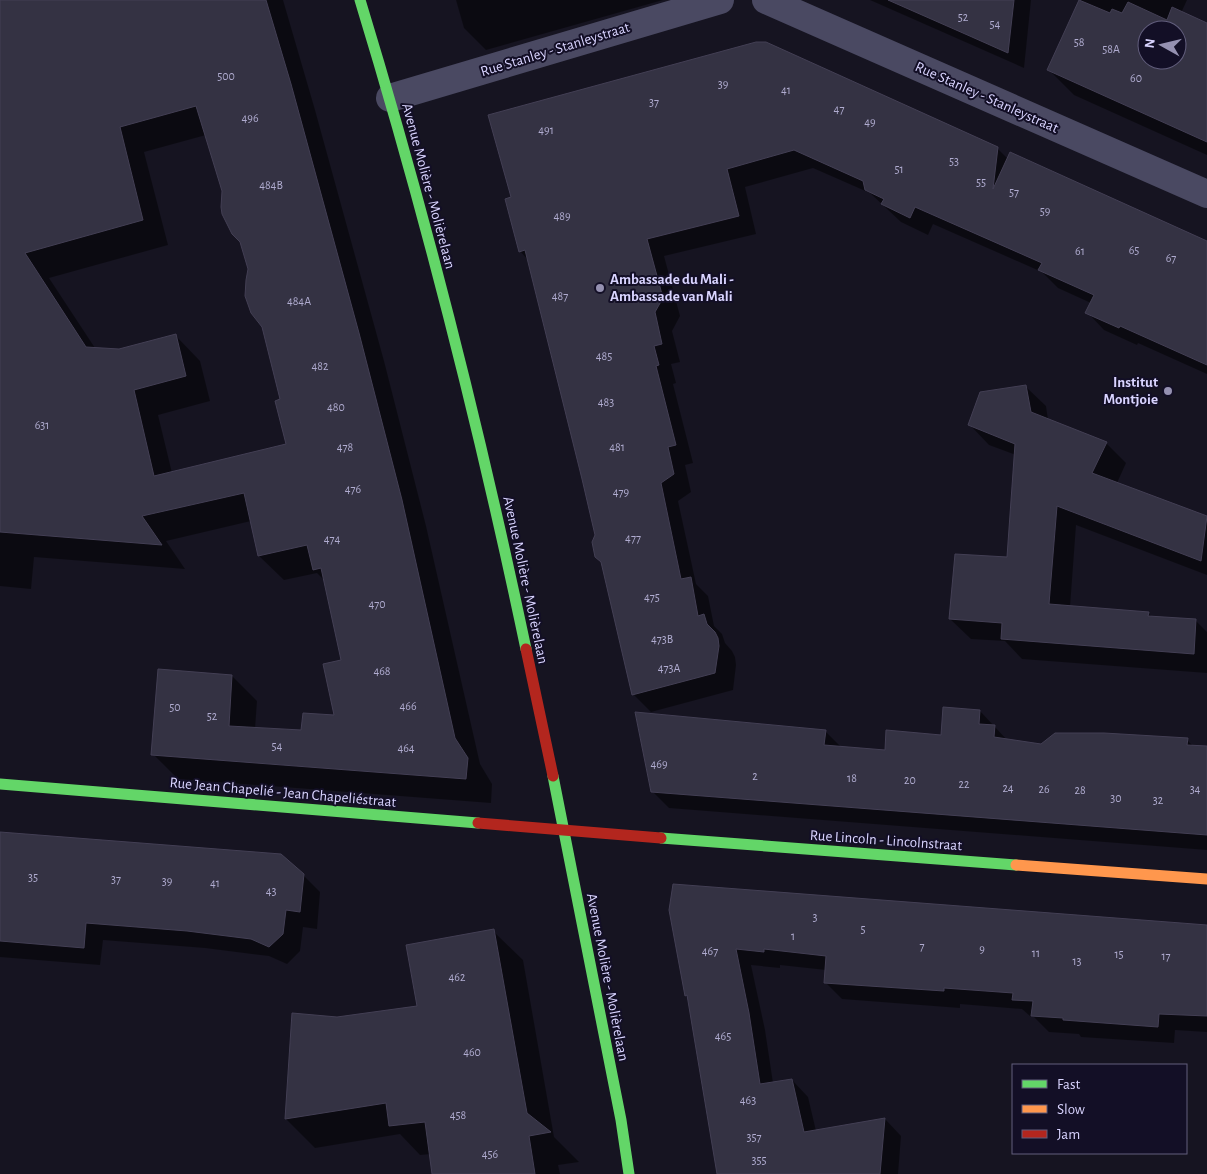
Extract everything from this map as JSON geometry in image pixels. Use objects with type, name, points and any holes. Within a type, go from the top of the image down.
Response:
[{"type":"street","name":"Avenue Molière - Molièrelaan","points":[[360,0],[390,98],[455,343],[496,508],[564,830],[621,1120],[629,1174]]},
{"type":"street","name":"Rue Stanley - Stanleystraat","points":[[390,98],[720,0]]},
{"type":"street","name":"Rue Stanley - Stanleystraat","points":[[766,0],[1207,194]]},
{"type":"street","name":"Rue Jean Chapelié - Jean Chapeliéstraat","points":[[0,784],[564,830]]},
{"type":"street","name":"Rue Lincoln - Lincolnstraat","points":[[564,830],[1207,879]]},
{"type":"building","points":[[0,0],[266,0],[359,333],[402,500],[455,738],[468,758],[466,779],[151,755],[158,669],[232,675],[229,726],[301,730],[303,713],[334,715],[323,664],[341,660],[321,568],[313,570],[307,545],[258,556],[244,493],[142,516],[162,545],[0,532]],"holes":[[[196,106],[222,191],[222,214],[232,234],[240,242],[248,269],[245,296],[251,313],[262,327],[280,399],[275,401],[286,444],[154,476],[134,390],[186,376],[176,334],[119,349],[86,347],[25,253],[143,220],[120,127]]]},
{"type":"building","points":[[888,0],[1014,0],[1008,53],[972,37]]},
{"type":"building","points":[[1079,0],[1110,13],[1112,9],[1122,13],[1128,2],[1167,20],[1172,7],[1207,23],[1207,142],[1047,70]]},
{"type":"building","points":[[756,42],[766,42],[998,147],[993,189],[1010,152],[1207,241],[1207,365],[1120,326],[1119,328],[1085,313],[1094,295],[1038,270],[1042,263],[915,207],[910,218],[881,204],[884,199],[865,190],[863,181],[794,150],[727,169],[739,216],[647,239],[663,298],[655,312],[662,344],[654,346],[659,365],[656,366],[676,445],[668,447],[674,474],[661,483],[681,579],[691,577],[698,616],[704,614],[707,624],[718,638],[719,646],[715,673],[632,695],[601,562],[595,557],[592,542],[595,535],[525,250],[519,252],[505,199],[511,197],[488,115]]},
{"type":"building","points":[[1026,385],[1031,412],[1107,442],[1092,473],[1207,516],[1201,561],[1057,506],[1049,604],[1149,612],[1148,616],[1196,619],[1194,654],[1001,639],[1002,623],[949,619],[955,554],[1007,557],[1015,444],[968,425],[980,392]]},
{"type":"building","points":[[943,707],[980,710],[979,724],[995,725],[994,737],[1041,744],[1055,733],[1104,733],[1188,738],[1187,745],[1207,746],[1207,835],[651,792],[635,712],[826,730],[824,745],[885,750],[886,730],[941,735]]},
{"type":"building","points":[[0,832],[281,854],[304,874],[300,912],[286,910],[283,934],[269,947],[251,939],[187,931],[86,923],[84,948],[0,941]]},
{"type":"building","points":[[673,884],[1207,925],[1207,1016],[1159,1014],[1158,1027],[1031,1016],[1033,1001],[1012,1000],[1013,993],[944,988],[944,991],[824,983],[826,956],[764,949],[764,952],[736,949],[749,1013],[760,1084],[792,1079],[804,1132],[885,1118],[880,1174],[717,1174],[687,995],[685,996],[669,910]]},
{"type":"building","points":[[494,929],[527,1113],[551,1132],[529,1136],[535,1174],[432,1174],[425,1122],[389,1126],[386,1103],[285,1119],[292,1013],[337,1017],[417,1006],[406,945]]},
{"type":"traffic: fast","points":[[360,0],[407,160],[450,322],[490,485],[526,649]]},
{"type":"traffic: fast","points":[[553,776],[621,1120],[629,1174]]},
{"type":"traffic: fast","points":[[0,784],[478,823]]},
{"type":"traffic: fast","points":[[661,838],[1016,865]]},
{"type":"traffic: slow","points":[[1016,865],[1207,879]]},
{"type":"traffic: jam","points":[[526,649],[553,776]]},
{"type":"traffic: jam","points":[[478,823],[661,838]]},
{"type":"place","name":"Ambassade du Mali - Ambassade van Mali","points":[[600,288]]},
{"type":"place","name":"Institut Montjoie","points":[[1168,391]]}]
